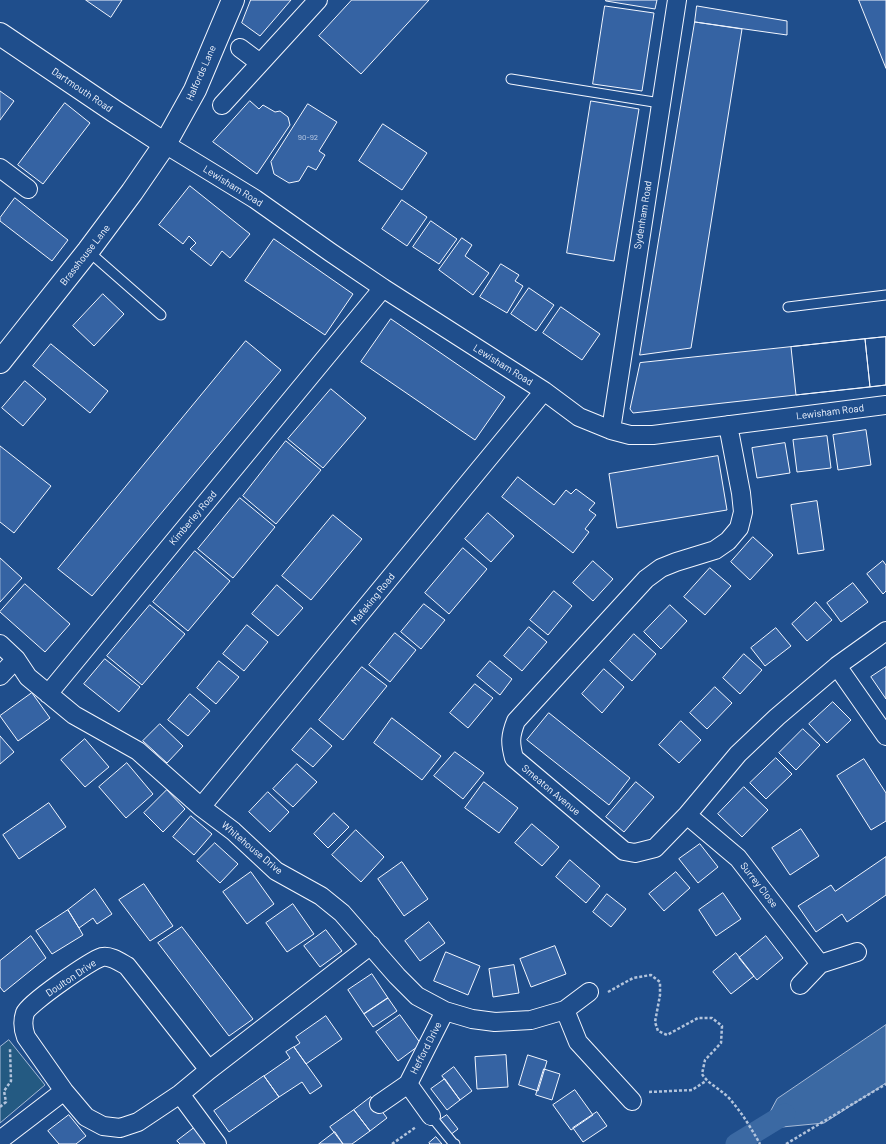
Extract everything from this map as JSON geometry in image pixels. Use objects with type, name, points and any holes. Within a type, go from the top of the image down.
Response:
[{"type":"street","name":"Halfords Lane","points":[[165,144],[195,90],[233,0]]},
{"type":"street","points":[[222,105],[318,0]]},
{"type":"street","name":"Sydenham Road","points":[[611,430],[677,0]]},
{"type":"street","name":"Dartmouth Road","points":[[0,34],[165,144]]},
{"type":"street","points":[[240,48],[260,63]]},
{"type":"street","name":"Brasshouse Lane","points":[[0,362],[88,251],[132,192],[165,144]]},
{"type":"street","name":"Lewisham Road","points":[[165,144],[255,199],[383,288],[544,391],[579,417],[611,430],[630,435],[653,435],[886,405]]},
{"type":"street","points":[[0,168],[28,188]]},
{"type":"street","name":"Kimberley Road","points":[[48,694],[383,288]]},
{"type":"street","name":"Mafeking Road","points":[[201,807],[544,391]]},
{"type":"street","name":"Smeaton Avenue","points":[[728,425],[741,493],[743,512],[739,528],[728,541],[715,550],[661,568],[646,579],[516,721],[511,733],[510,745],[514,758],[624,851],[635,853],[655,848],[686,815],[738,754],[777,717],[838,666],[886,631]]},
{"type":"street","points":[[0,644],[16,659],[28,677],[48,694]]},
{"type":"street","points":[[0,676],[16,659]]},
{"type":"street","points":[[838,666],[886,736]]},
{"type":"street","name":"Whitehouse Drive","points":[[48,694],[74,715],[138,751],[201,807],[233,831],[276,871],[321,896],[342,913],[397,976],[417,996],[445,1011],[472,1019],[495,1022],[531,1020],[565,1010],[589,992]]},
{"type":"street","name":"Surrey Close","points":[[686,815],[738,858],[820,964]]},
{"type":"street","points":[[26,1037],[64,1091],[86,1117],[120,1136],[180,1094],[371,945]]},
{"type":"street","points":[[800,985],[820,964],[857,952]]},
{"type":"street","name":"Doulton Drive","points":[[26,1037],[23,1028],[25,1013],[30,1007],[88,963],[103,957],[116,959],[127,966],[209,1070]]},
{"type":"street","points":[[565,1010],[578,1042],[632,1101]]},
{"type":"street","name":"Hefford Drive","points":[[379,1104],[408,1084],[445,1011]]},
{"type":"street","name":"Hefford Drive","points":[[408,1084],[431,1116]]},
{"type":"street","points":[[0,1140],[64,1091]]},
{"type":"street","points":[[180,1094],[217,1144]]},
{"type":"lane","points":[[510,79],[660,103]]},
{"type":"lane","points":[[88,251],[161,315]]},
{"type":"lane","points":[[788,306],[886,295]]},
{"type":"lane","points":[[431,1116],[455,1144]]},
{"type":"path","points":[[589,992],[606,994],[633,978],[651,975],[660,982],[660,995],[655,1022],[658,1031],[667,1035],[698,1018],[712,1018],[722,1026],[721,1043],[705,1060],[702,1074],[706,1081],[728,1097],[747,1122],[760,1144]]},
{"type":"path","points":[[0,1107],[6,1102],[4,1091],[11,1081],[10,1047],[26,1037]]},
{"type":"path","points":[[632,1101],[643,1093],[692,1090],[706,1081]]},
{"type":"path","points":[[786,1144],[886,1084]]},
{"type":"path","points":[[392,1144],[431,1116]]},
{"type":"shaded area","points":[[886,1025],[886,1083],[824,1123],[761,1129],[777,1099]]},
{"type":"shaded area","points":[[9,1040],[45,1085],[0,1123],[0,1047]]},
{"type":"building","points":[[86,0],[122,0],[111,17]]},
{"type":"building","points":[[251,0],[291,0],[260,36],[242,23]]},
{"type":"building","points":[[352,0],[429,0],[361,74],[319,36]]},
{"type":"building","points":[[606,0],[657,0],[655,9]]},
{"type":"building","points":[[859,0],[886,0],[886,68]]},
{"type":"building","points":[[605,6],[654,13],[642,91],[593,84]]},
{"type":"building","points":[[697,6],[787,21],[787,35],[695,22]]},
{"type":"building","points":[[695,22],[742,29],[691,348],[640,355]]},
{"type":"building","points":[[0,91],[14,101],[0,120]]},
{"type":"building","points":[[250,101],[259,109],[263,105],[275,112],[280,111],[288,117],[290,125],[257,174],[213,142]]},
{"type":"building","points":[[591,101],[639,109],[614,261],[567,253]]},
{"type":"building","points":[[65,103],[90,123],[43,184],[18,165]]},
{"type":"building","points":[[308,104],[337,122],[319,151],[325,155],[316,170],[308,166],[299,181],[289,183],[274,174],[271,162]]},
{"type":"building","points":[[383,124],[427,153],[402,190],[359,161]]},
{"type":"building","points":[[190,186],[250,234],[230,258],[222,251],[211,266],[190,249],[196,243],[189,236],[183,244],[159,225]]},
{"type":"building","points":[[15,198],[68,240],[52,261],[0,221],[0,218]]},
{"type":"building","points":[[402,200],[427,217],[407,246],[382,229]]},
{"type":"building","points":[[431,221],[457,239],[439,264],[413,247]]},
{"type":"building","points":[[462,238],[472,245],[465,256],[489,273],[473,295],[439,270]]},
{"type":"building","points":[[274,239],[353,294],[325,335],[245,281]]},
{"type":"building","points":[[501,264],[519,275],[515,281],[523,286],[507,313],[480,297]]},
{"type":"building","points":[[529,288],[554,305],[536,331],[511,314]]},
{"type":"building","points":[[103,294],[124,314],[94,346],[73,326]]},
{"type":"building","points":[[561,307],[600,334],[582,360],[543,333]]},
{"type":"building","points":[[391,319],[505,397],[475,440],[361,362]]},
{"type":"building","points":[[886,337],[886,385],[633,413],[630,409],[640,363]]},
{"type":"building","points":[[886,337],[886,385],[870,387],[865,339]]},
{"type":"building","points":[[865,339],[870,387],[796,395],[791,347]]},
{"type":"building","points":[[246,341],[281,370],[92,596],[58,569]]},
{"type":"building","points":[[51,344],[108,391],[90,413],[33,366]]},
{"type":"building","points":[[25,381],[46,399],[23,426],[2,408]]},
{"type":"building","points":[[331,389],[366,418],[323,468],[288,439]]},
{"type":"building","points":[[866,430],[871,465],[838,470],[833,435]]},
{"type":"building","points":[[827,436],[831,468],[797,472],[793,440]]},
{"type":"building","points":[[286,441],[321,470],[276,524],[243,496]]},
{"type":"building","points":[[785,443],[790,473],[757,478],[752,448]]},
{"type":"building","points":[[0,446],[51,486],[14,533],[0,522]]},
{"type":"building","points":[[718,456],[727,510],[617,528],[609,474]]},
{"type":"building","points":[[518,477],[554,505],[566,490],[571,494],[576,489],[595,503],[589,510],[596,515],[585,529],[589,532],[573,553],[502,497]]},
{"type":"building","points":[[240,498],[275,527],[233,578],[198,549]]},
{"type":"building","points":[[817,501],[824,550],[798,554],[791,505]]},
{"type":"building","points":[[488,513],[514,536],[491,562],[465,539]]},
{"type":"building","points":[[333,515],[362,539],[311,600],[282,576]]},
{"type":"building","points":[[753,537],[773,555],[750,580],[731,562]]},
{"type":"building","points":[[463,548],[487,569],[449,614],[425,593]]},
{"type":"building","points":[[195,551],[230,581],[188,631],[153,602]]},
{"type":"building","points":[[0,558],[22,578],[0,602]]},
{"type":"building","points":[[593,561],[613,579],[593,601],[573,583]]},
{"type":"building","points":[[883,561],[886,565],[886,591],[883,594],[867,574]]},
{"type":"building","points":[[710,568],[731,586],[705,615],[684,597]]},
{"type":"building","points":[[853,583],[868,602],[841,622],[827,603]]},
{"type":"building","points":[[25,584],[70,624],[45,652],[0,612]]},
{"type":"building","points":[[277,585],[303,608],[278,636],[252,614]]},
{"type":"building","points":[[554,591],[572,606],[548,635],[530,620]]},
{"type":"building","points":[[816,602],[832,620],[807,641],[792,624]]},
{"type":"building","points":[[424,604],[445,620],[421,649],[401,632]]},
{"type":"building","points":[[150,605],[185,634],[142,685],[107,656]]},
{"type":"building","points":[[670,605],[687,621],[661,649],[644,632]]},
{"type":"building","points":[[247,625],[268,642],[244,671],[223,654]]},
{"type":"building","points":[[529,627],[547,642],[522,671],[504,656]]},
{"type":"building","points":[[776,628],[791,646],[765,666],[751,648]]},
{"type":"building","points":[[395,633],[416,650],[390,682],[369,665]]},
{"type":"building","points":[[634,634],[656,654],[632,681],[610,661]]},
{"type":"building","points":[[744,654],[762,670],[740,694],[723,678]]},
{"type":"building","points":[[105,659],[140,687],[119,712],[84,684]]},
{"type":"building","points":[[219,661],[239,677],[216,704],[197,688]]},
{"type":"building","points":[[490,661],[512,679],[500,695],[477,676]]},
{"type":"building","points":[[362,667],[387,686],[343,740],[319,720]]},
{"type":"building","points":[[886,667],[886,699],[871,677]]},
{"type":"building","points":[[604,669],[624,687],[602,713],[582,694]]},
{"type":"building","points":[[475,684],[493,698],[468,728],[450,713]]},
{"type":"building","points":[[715,687],[732,703],[707,729],[690,713]]},
{"type":"building","points":[[32,693],[50,718],[18,741],[0,716]]},
{"type":"building","points":[[190,694],[210,711],[188,736],[168,720]]},
{"type":"building","points":[[833,702],[851,720],[827,743],[809,724]]},
{"type":"building","points":[[549,713],[630,778],[609,805],[527,740]]},
{"type":"building","points":[[392,718],[441,756],[422,780],[374,743]]},
{"type":"building","points":[[681,721],[701,740],[679,763],[659,745]]},
{"type":"building","points":[[160,724],[183,746],[167,763],[143,741]]},
{"type":"building","points":[[311,728],[332,746],[313,767],[292,750]]},
{"type":"building","points":[[803,729],[820,745],[796,770],[779,753]]},
{"type":"building","points":[[0,736],[14,752],[0,764]]},
{"type":"building","points":[[85,739],[109,767],[85,787],[61,760]]},
{"type":"building","points":[[455,752],[484,773],[463,799],[434,776]]},
{"type":"building","points":[[776,758],[792,774],[766,799],[750,783]]},
{"type":"building","points":[[864,759],[886,793],[886,821],[871,830],[837,776]]},
{"type":"building","points":[[127,763],[153,794],[126,818],[99,787]]},
{"type":"building","points":[[297,764],[317,782],[293,807],[273,789]]},
{"type":"building","points":[[484,782],[518,808],[499,833],[465,808]]},
{"type":"building","points":[[636,782],[654,797],[624,832],[606,817]]},
{"type":"building","points":[[744,787],[768,810],[742,837],[718,814]]},
{"type":"building","points":[[167,790],[185,809],[163,832],[144,813]]},
{"type":"building","points":[[268,792],[289,812],[270,832],[249,812]]},
{"type":"building","points":[[49,803],[66,827],[19,859],[3,835]]},
{"type":"building","points":[[334,813],[349,827],[328,848],[314,834]]},
{"type":"building","points":[[191,816],[212,834],[194,855],[173,837]]},
{"type":"building","points":[[532,824],[559,847],[542,866],[515,843]]},
{"type":"building","points":[[801,829],[819,856],[790,875],[772,848]]},
{"type":"building","points":[[356,830],[384,857],[361,882],[332,855]]},
{"type":"building","points":[[215,843],[238,864],[220,883],[197,861]]},
{"type":"building","points":[[700,844],[718,867],[698,883],[679,859]]},
{"type":"building","points":[[886,857],[886,895],[847,922],[842,914],[816,932],[798,906],[831,885],[835,891]]},
{"type":"building","points":[[570,860],[600,886],[586,903],[556,877]]},
{"type":"building","points":[[402,862],[428,899],[404,916],[378,879]]},
{"type":"building","points":[[251,872],[274,904],[247,924],[223,892]]},
{"type":"building","points":[[676,872],[690,888],[664,911],[649,894]]},
{"type":"building","points":[[144,884],[173,926],[150,941],[119,900]]},
{"type":"building","points":[[95,889],[112,914],[97,924],[93,918],[79,928],[68,910]]},
{"type":"building","points":[[723,893],[741,919],[716,936],[699,910]]},
{"type":"building","points":[[607,894],[626,909],[611,927],[593,912]]},
{"type":"building","points":[[293,904],[314,934],[287,952],[266,923]]},
{"type":"building","points":[[68,910],[83,935],[52,954],[36,931]]},
{"type":"building","points":[[429,922],[445,943],[420,961],[405,941]]},
{"type":"building","points":[[182,927],[253,1019],[229,1036],[158,943]]},
{"type":"building","points":[[326,930],[342,951],[320,967],[304,946]]},
{"type":"building","points":[[31,936],[46,958],[4,992],[0,987],[0,961]]},
{"type":"building","points":[[766,936],[783,958],[757,980],[739,958]]},
{"type":"building","points":[[555,946],[566,974],[531,987],[520,959]]},
{"type":"building","points":[[446,952],[480,966],[468,995],[434,981]]},
{"type":"building","points":[[736,953],[754,976],[731,994],[713,972]]},
{"type":"building","points":[[514,965],[519,993],[493,997],[489,969]]},
{"type":"building","points":[[372,974],[388,998],[364,1014],[348,990]]},
{"type":"building","points":[[388,998],[397,1011],[373,1027],[364,1014]]},
{"type":"building","points":[[400,1015],[421,1044],[398,1061],[376,1032]]},
{"type":"building","points":[[326,1016],[342,1039],[306,1064],[294,1047],[300,1043],[296,1037]]},
{"type":"building","points":[[294,1047],[322,1086],[310,1094],[302,1082],[279,1097],[264,1076],[290,1058],[286,1052]]},
{"type":"building","points":[[506,1055],[508,1087],[477,1089],[475,1057]]},
{"type":"building","points":[[528,1055],[547,1061],[538,1091],[519,1085]]},
{"type":"building","points":[[454,1067],[472,1091],[460,1100],[442,1076]]},
{"type":"building","points":[[544,1069],[560,1074],[552,1100],[536,1095]]},
{"type":"building","points":[[264,1076],[279,1097],[229,1132],[214,1111]]},
{"type":"building","points":[[445,1079],[460,1100],[447,1110],[431,1089]]},
{"type":"building","points":[[575,1090],[593,1115],[571,1130],[553,1105]]},
{"type":"building","points":[[371,1097],[387,1118],[370,1131],[354,1110]]},
{"type":"building","points":[[354,1110],[370,1131],[352,1144],[343,1144],[330,1127]]},
{"type":"building","points":[[597,1112],[607,1126],[583,1142],[573,1128]]},
{"type":"building","points":[[69,1115],[86,1136],[76,1144],[59,1144],[48,1131]]},
{"type":"building","points":[[447,1115],[458,1129],[450,1135],[438,1121]]},
{"type":"building","points":[[194,1128],[207,1144],[180,1144],[177,1141]]},
{"type":"building","points":[[335,1132],[343,1144],[319,1144]]},
{"type":"building","points":[[436,1137],[442,1144],[429,1143]]},
{"type":"waterway","points":[[736,1144],[785,1114]]}]
